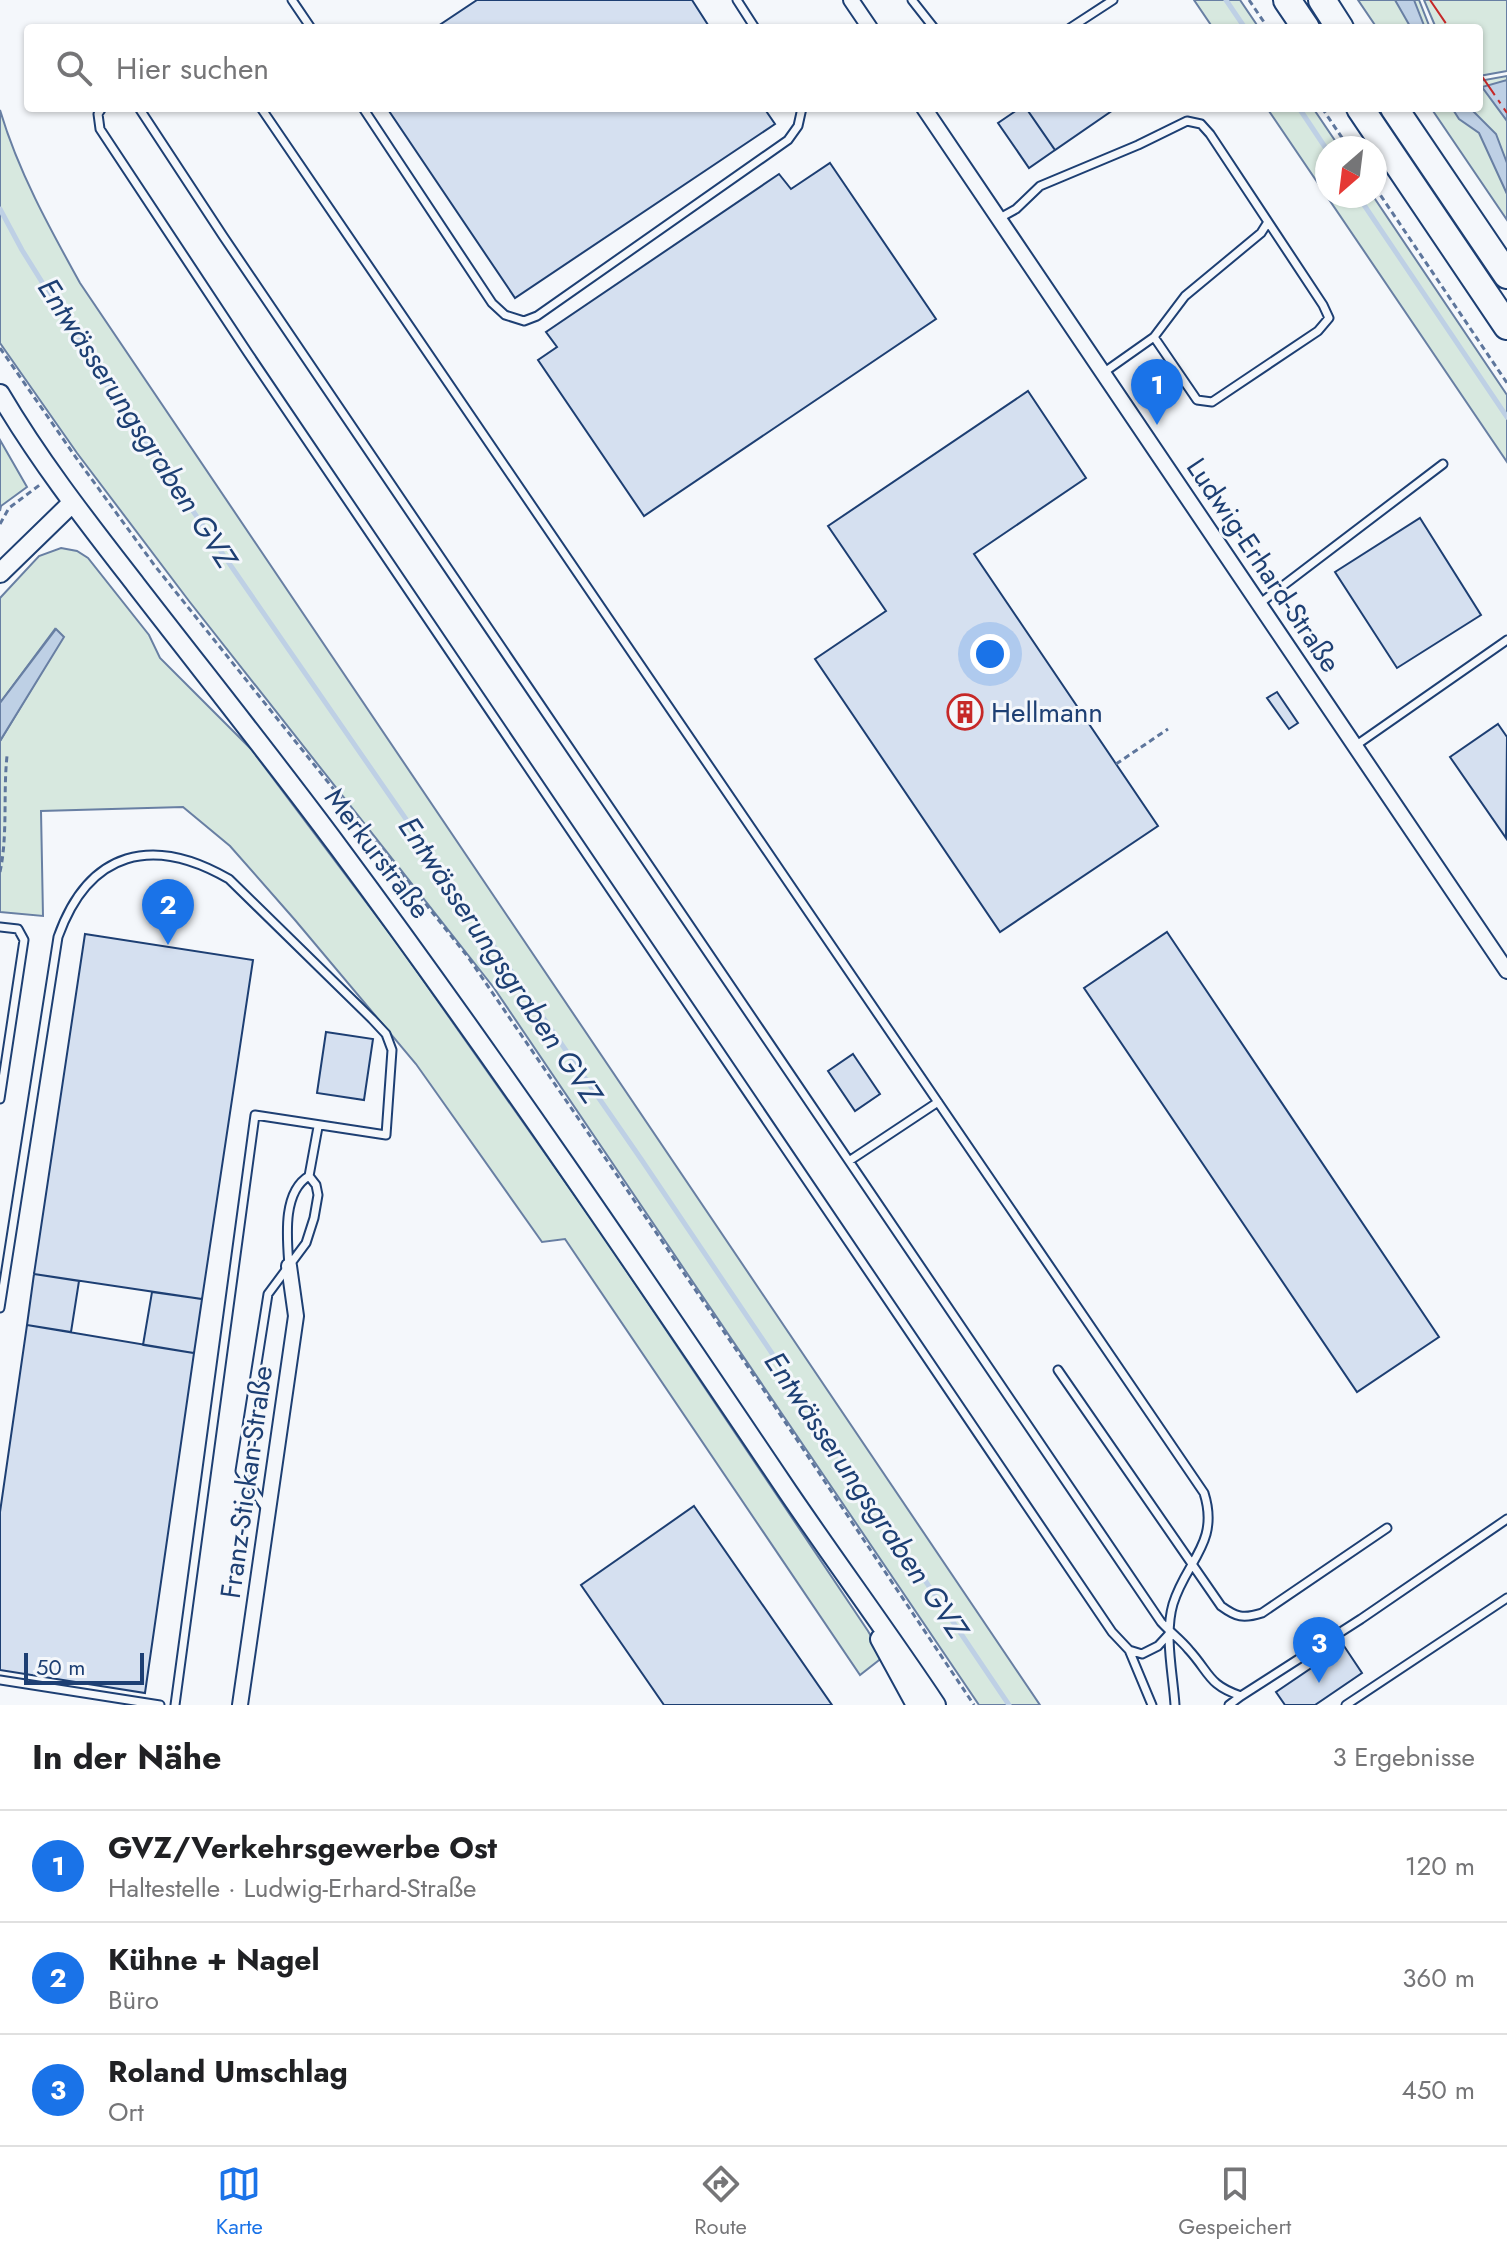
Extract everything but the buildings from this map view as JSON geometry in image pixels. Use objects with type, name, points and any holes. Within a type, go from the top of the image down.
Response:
[{"type":"highway","points":[[1287,0],[1303,24]]},
{"type":"highway","points":[[1322,0],[1337,24]]},
{"type":"highway","points":[[1363,112],[1507,326]]},
{"type":"highway","points":[[1397,112],[1507,275]]},
{"type":"street","points":[[854,1],[868,24]]},
{"type":"street","name":"Ludwig-Erhard-Straße","points":[[927,112],[1507,971]]},
{"type":"street","name":"Merkurstraße","points":[[0,394],[21,431],[72,503],[303,798],[425,963],[936,1705]]},
{"type":"street","points":[[0,573],[72,503]]},
{"type":"street","name":"Franz-Stickan-Straße","points":[[240,1705],[296,1316],[289,1266]]},
{"type":"street","name":"Merkurstraße","points":[[830,1554],[916,1705]]},
{"type":"lane","points":[[737,0],[752,24]]},
{"type":"lane","points":[[912,0],[931,24]]},
{"type":"lane","points":[[1076,24],[1113,0]]},
{"type":"lane","points":[[294,1],[308,24]]},
{"type":"lane","points":[[99,112],[100,129],[248,353],[1112,1632],[1129,1650],[1152,1705]]},
{"type":"lane","points":[[142,112],[231,250],[1170,1633],[1222,1689],[1241,1696]]},
{"type":"lane","points":[[264,112],[1204,1493],[1210,1513],[1208,1532],[1173,1605],[1170,1633],[1175,1705]]},
{"type":"lane","points":[[366,112],[492,303],[505,315],[524,321],[537,316],[788,140],[798,126],[801,112]]},
{"type":"lane","points":[[998,219],[1016,209],[1040,186],[1187,121],[1201,124],[1329,318],[1318,331],[1212,402],[1197,400],[1154,337]]},
{"type":"lane","points":[[1103,373],[1154,337],[1185,296],[1261,233],[1268,222]]},
{"type":"lane","points":[[1259,604],[1443,464]]},
{"type":"lane","points":[[1355,746],[1507,640]]},
{"type":"lane","points":[[0,1308],[58,937],[64,921],[78,898],[114,864],[134,855],[165,855],[204,864],[229,879],[386,1034],[392,1050],[386,1135],[255,1115],[175,1705]]},
{"type":"lane","points":[[0,927],[18,929],[24,940],[0,1099]]},
{"type":"lane","points":[[849,1161],[938,1102]]},
{"type":"lane","points":[[268,1512],[240,1471],[268,1294],[306,1243],[314,1218],[318,1195],[316,1185],[309,1176],[318,1127]]},
{"type":"lane","points":[[289,1266],[288,1222],[295,1188],[309,1176]]},
{"type":"lane","points":[[1058,1370],[1221,1606],[1236,1617],[1262,1613],[1387,1528]]},
{"type":"lane","points":[[1229,1705],[1507,1519]]},
{"type":"lane","points":[[1346,1705],[1507,1598]]},
{"type":"lane","points":[[1129,1650],[1142,1654],[1158,1646],[1170,1633]]},
{"type":"lane","points":[[0,1680],[160,1705]]},
{"type":"path","points":[[1249,0],[1265,24]]},
{"type":"path","points":[[1325,112],[1341,136]]},
{"type":"path","points":[[1387,205],[1507,383]]},
{"type":"path","points":[[0,348],[155,566],[468,957],[974,1705]]},
{"type":"path","points":[[0,524],[9,508],[53,476]]},
{"type":"path","points":[[1116,764],[1168,729]]},
{"type":"path","points":[[0,872],[7,756]]},
{"type":"shaded area","points":[[1194,0],[1240,0],[1256,24],[1210,24]]},
{"type":"shaded area","points":[[1358,0],[1419,0],[1428,24],[1374,24]]},
{"type":"shaded area","points":[[1424,0],[1507,0],[1507,71],[1483,75],[1483,24],[1434,24]]},
{"type":"shaded area","points":[[1507,76],[1507,220],[1434,112],[1483,112],[1483,80]]},
{"type":"shaded area","points":[[0,110],[25,177],[80,283],[1040,1705],[979,1705],[494,988],[189,601],[77,453],[0,343]]},
{"type":"shaded area","points":[[1270,112],[1316,112],[1332,136],[1315,136],[1315,179]]},
{"type":"shaded area","points":[[1335,208],[1381,208],[1507,395],[1507,462]]},
{"type":"shaded area","points":[[0,440],[27,487],[1,506],[0,511]]},
{"type":"shaded area","points":[[61,548],[77,551],[88,558],[149,635],[160,658],[251,749],[399,946],[601,1233],[868,1631],[883,1657],[860,1675],[565,1239],[542,1242],[416,1064],[230,846],[183,807],[41,811],[43,916],[0,912],[0,741],[63,637],[55,629],[0,703],[0,598],[39,556]]},
{"type":"water","points":[[1395,0],[1414,0],[1423,24],[1409,24]]},
{"type":"water","points":[[1507,80],[1507,121],[1483,88]]},
{"type":"water","points":[[1455,112],[1474,112],[1496,134],[1507,163],[1507,194],[1479,133],[1459,119]]},
{"type":"water","points":[[56,629],[64,637],[0,741],[0,703]]},
{"type":"waterway","name":"Entwässerungsgraben GVZ","points":[[1226,0],[1242,24]]},
{"type":"waterway","name":"Entwässerungsgraben GVZ","points":[[1302,112],[1318,136]]},
{"type":"waterway","name":"Entwässerungsgraben GVZ","points":[[1366,208],[1507,417]]},
{"type":"waterway","name":"Entwässerungsgraben GVZ","points":[[0,209],[110,391],[641,1159],[1009,1705]]},
{"type":"waterway","points":[[195,531],[202,526]]},
{"type":"power","points":[[1430,0],[1446,24]]},
{"type":"power","points":[[1483,78],[1507,113]]},
{"type":"place","name":"GVZ/Verkehrsgewerbe Ost","points":[[1157,425]]},
{"type":"place","name":"Hellmann","points":[[965,712]]},
{"type":"place","name":"Kühne + Nagel","points":[[168,945]]},
{"type":"place","name":"Roland Umschlag","points":[[1319,1683]]}]
